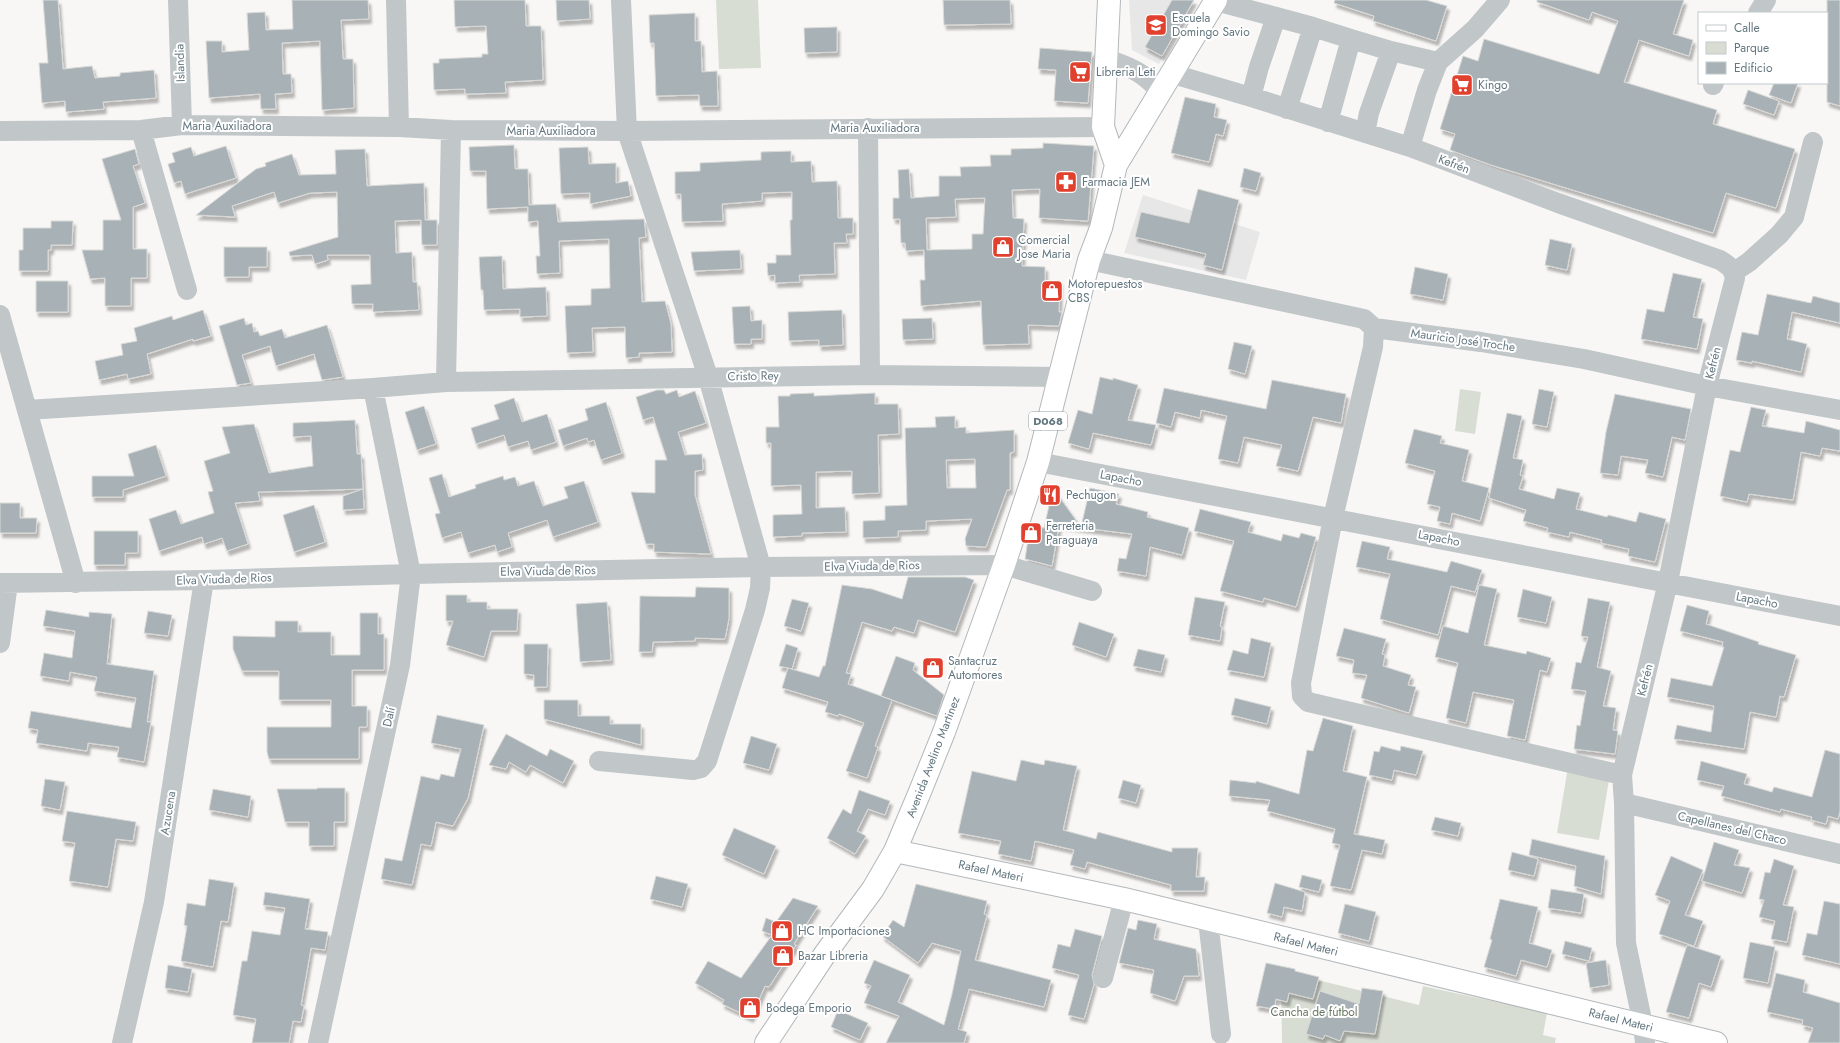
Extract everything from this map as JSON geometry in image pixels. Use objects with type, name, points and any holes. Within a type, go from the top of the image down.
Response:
[{"type":"main road","points":[[1109,0],[1103,127],[1116,165]]},
{"type":"main road","name":"Avenida Avelino Martinez","points":[[766,1043],[825,954],[873,889],[895,851],[944,732],[1004,565],[1038,462],[1089,260],[1101,228],[1116,165],[1173,74],[1216,0]]},
{"type":"main road","name":"Rafael Materi","points":[[895,851],[1124,900],[1208,920],[1644,1034],[1716,1043]]},
{"type":"street","name":"Islandia","points":[[178,0],[182,126]]},
{"type":"street","points":[[396,0],[399,127]]},
{"type":"street","points":[[599,761],[693,770],[701,768],[707,761],[755,610],[760,588],[761,567],[708,377],[627,131],[621,0]]},
{"type":"street","points":[[1216,0],[1313,27],[1391,51],[1438,62]]},
{"type":"street","points":[[1410,147],[1427,90],[1438,62],[1476,29],[1500,0]]},
{"type":"street","points":[[1759,12],[1766,0]]},
{"type":"street","points":[[1251,97],[1259,67],[1276,17]]},
{"type":"street","points":[[1287,109],[1313,27]]},
{"type":"street","points":[[1328,122],[1351,39]]},
{"type":"street","points":[[1366,133],[1369,113],[1391,51]]},
{"type":"street","points":[[1107,65],[1115,62],[1134,69],[1148,78],[1161,92]]},
{"type":"street","name":"Kefrén","points":[[1173,74],[1410,147],[1558,204],[1720,260],[1730,265],[1734,272],[1735,278],[1707,386],[1668,582],[1622,775],[1624,803],[1626,943],[1644,1034]]},
{"type":"street","name":"Maria Auxiliadora","points":[[0,131],[142,130],[182,126],[399,127],[451,130],[627,131],[1103,127]]},
{"type":"street","points":[[868,128],[870,375]]},
{"type":"street","points":[[142,130],[187,290]]},
{"type":"street","points":[[446,382],[451,130]]},
{"type":"street","points":[[1734,272],[1749,262],[1779,235],[1794,216],[1813,142]]},
{"type":"street","name":"Mauricio José Troche","points":[[1089,260],[1364,319],[1374,328],[1481,342],[1584,359],[1707,386],[1840,410]]},
{"type":"street","points":[[0,315],[76,582]]},
{"type":"street","points":[[1374,328],[1373,347],[1333,518],[1301,683],[1302,696],[1308,702],[1622,775]]},
{"type":"street","name":"Cristo Rey","points":[[27,410],[446,382],[870,375],[1060,377]]},
{"type":"street","name":"Dalí","points":[[318,1043],[400,665],[411,574],[373,388]]},
{"type":"street","name":"Lapacho","points":[[1038,462],[1840,616]]},
{"type":"street","name":"Elva Viuda de Rios","points":[[4,583],[204,580],[761,567],[1004,565],[1092,591]]},
{"type":"street","name":"Azucena","points":[[122,1043],[154,902],[204,580]]},
{"type":"street","points":[[0,643],[4,583]]},
{"type":"street","name":"Capellanes del Chaco","points":[[1624,803],[1840,854]]},
{"type":"street","points":[[1103,978],[1124,900]]},
{"type":"street","points":[[1208,920],[1221,1034]]},
{"type":"shaded area","name":"Escuela Domingo Savio","points":[[1129,0],[1194,0],[1159,64],[1132,50]]},
{"type":"shaded area","points":[[1143,195],[1260,232],[1246,280],[1124,253]]},
{"type":"green space","points":[[716,0],[758,0],[761,68],[719,69]]},
{"type":"green space","points":[[1460,389],[1481,392],[1475,434],[1455,431]]},
{"type":"green space","points":[[1568,767],[1610,774],[1599,840],[1557,833]]},
{"type":"green space","name":"Cancha de fútbol","points":[[1281,971],[1419,1005],[1423,986],[1547,1013],[1543,1035],[1556,1038],[1555,1043],[1282,1043]]},
{"type":"building","points":[[43,0],[58,0],[63,69],[92,66],[95,78],[120,76],[120,73],[154,70],[156,98],[103,102],[104,109],[66,112],[65,101],[42,103],[39,63],[48,63]]},
{"type":"building","points":[[292,0],[368,0],[369,19],[341,20],[343,59],[353,59],[354,108],[322,110],[320,41],[282,43],[283,74],[291,74],[292,93],[275,94],[276,109],[261,109],[260,94],[209,98],[206,41],[222,41],[222,52],[249,50],[247,13],[265,12],[266,30],[293,29]]},
{"type":"building","points":[[454,0],[525,0],[526,26],[541,26],[543,80],[505,82],[506,93],[465,94],[465,89],[434,90],[433,63],[439,63],[439,59],[482,57],[482,54],[488,54],[486,26],[455,27]]},
{"type":"building","points":[[556,0],[589,0],[590,19],[557,21]]},
{"type":"building","points":[[943,0],[1010,0],[1011,24],[944,25]]},
{"type":"building","points":[[1172,0],[1194,0],[1162,56],[1145,47]]},
{"type":"building","points":[[1335,0],[1426,0],[1447,6],[1436,41],[1373,21],[1374,16],[1334,3]]},
{"type":"building","points":[[1537,0],[1684,0],[1673,34],[1693,40],[1689,56],[1639,40],[1624,82],[1717,110],[1713,124],[1795,149],[1776,208],[1726,193],[1713,233],[1491,165],[1450,150],[1455,134],[1440,129],[1463,56],[1478,61],[1484,39],[1599,74],[1618,21],[1592,12],[1589,20],[1537,2]]},
{"type":"building","points":[[1827,0],[1840,0],[1840,106],[1827,102]]},
{"type":"building","points":[[695,13],[695,41],[701,41],[702,72],[717,71],[718,106],[700,106],[699,95],[656,96],[654,43],[650,43],[649,15]]},
{"type":"building","points":[[837,27],[837,52],[805,53],[804,28]]},
{"type":"building","points":[[1040,48],[1092,52],[1088,103],[1054,101],[1056,70],[1038,69]]},
{"type":"building","points":[[1774,84],[1798,84],[1791,103],[1769,95]]},
{"type":"building","points":[[1748,90],[1779,101],[1774,115],[1743,104]]},
{"type":"building","points":[[1185,97],[1216,104],[1214,117],[1227,120],[1223,136],[1216,134],[1209,162],[1171,153]]},
{"type":"building","points":[[1043,143],[1094,146],[1088,221],[1039,218],[1040,189],[1012,190],[1013,218],[1024,219],[1022,266],[1045,267],[1045,281],[1060,281],[1059,312],[1062,312],[1059,326],[1028,325],[1029,344],[983,345],[981,301],[921,306],[920,280],[925,280],[924,250],[906,251],[905,243],[901,243],[900,219],[893,219],[893,198],[899,198],[898,170],[909,169],[911,198],[939,196],[939,176],[961,176],[960,167],[991,166],[990,155],[1011,155],[1011,149],[1043,148]],"holes":[[[985,198],[983,234],[972,234],[972,249],[927,250],[926,218],[956,217],[955,199]]]},
{"type":"building","points":[[514,145],[515,169],[528,169],[529,205],[556,204],[558,222],[644,219],[646,237],[639,238],[642,302],[665,301],[671,324],[672,352],[639,353],[639,357],[626,358],[625,327],[592,328],[593,352],[567,353],[565,306],[591,305],[591,289],[610,288],[609,239],[559,241],[560,273],[537,274],[536,256],[540,256],[538,221],[528,222],[528,207],[487,209],[486,171],[470,171],[469,147]]},
{"type":"building","points":[[226,146],[236,178],[185,194],[181,181],[174,183],[168,164],[175,162],[172,153],[191,147],[194,156]]},
{"type":"building","points":[[588,147],[589,164],[616,163],[616,183],[628,181],[631,196],[590,204],[590,193],[561,194],[559,148]]},
{"type":"building","points":[[135,149],[139,164],[133,166],[145,203],[133,207],[133,249],[147,249],[147,278],[131,278],[131,306],[105,306],[105,278],[90,279],[82,250],[103,250],[103,220],[121,220],[102,159]]},
{"type":"building","points":[[365,149],[367,186],[424,183],[425,220],[437,220],[437,245],[422,245],[421,220],[395,221],[396,253],[412,252],[413,282],[417,282],[419,310],[373,312],[373,304],[352,304],[351,285],[371,284],[370,255],[327,255],[328,260],[315,264],[312,255],[290,256],[289,252],[338,237],[337,192],[310,193],[278,203],[274,192],[232,206],[235,217],[196,215],[256,169],[266,166],[265,163],[292,154],[299,175],[336,174],[335,150]]},
{"type":"building","points":[[791,151],[791,162],[811,161],[812,182],[837,181],[838,218],[853,218],[853,234],[846,234],[847,243],[834,243],[835,274],[799,275],[800,282],[775,283],[775,275],[768,276],[767,263],[776,263],[776,255],[791,255],[790,220],[792,220],[792,192],[762,193],[762,201],[722,204],[723,221],[682,222],[681,194],[675,194],[675,172],[700,171],[700,163],[761,160],[761,152]]},
{"type":"building","points":[[1244,168],[1261,173],[1256,191],[1240,187]]},
{"type":"building","points":[[1198,189],[1239,200],[1222,270],[1203,265],[1206,254],[1135,237],[1141,212],[1189,223]]},
{"type":"building","points":[[51,221],[73,221],[72,245],[51,245],[51,250],[48,250],[48,271],[19,271],[19,250],[23,250],[23,228],[51,228]]},
{"type":"building","points":[[1550,239],[1572,244],[1567,270],[1545,265]]},
{"type":"building","points":[[224,247],[267,247],[267,267],[249,267],[249,277],[224,277]]},
{"type":"building","points":[[740,250],[741,269],[694,271],[691,252]]},
{"type":"building","points":[[502,256],[503,289],[546,287],[547,316],[520,317],[520,309],[484,310],[479,257]]},
{"type":"building","points":[[1415,267],[1448,274],[1443,300],[1410,294]]},
{"type":"building","points":[[1673,273],[1702,279],[1693,317],[1703,319],[1697,349],[1641,339],[1647,309],[1664,312]]},
{"type":"building","points":[[36,281],[68,281],[68,312],[36,312]]},
{"type":"building","points":[[1767,294],[1811,303],[1813,296],[1840,303],[1840,323],[1792,312],[1787,339],[1807,344],[1801,372],[1752,361],[1752,363],[1736,360],[1742,332],[1758,335]]},
{"type":"building","points":[[750,306],[751,321],[762,320],[762,339],[751,339],[751,344],[734,344],[732,307]]},
{"type":"building","points":[[203,310],[211,336],[193,341],[193,339],[147,354],[151,374],[128,379],[127,374],[99,380],[95,361],[123,355],[121,344],[137,341],[134,328],[172,316],[173,320]]},
{"type":"building","points":[[842,310],[843,345],[819,346],[819,340],[789,341],[788,312]]},
{"type":"building","points":[[244,318],[246,325],[252,323],[254,332],[258,331],[260,336],[282,329],[285,338],[327,325],[343,377],[322,380],[314,354],[276,366],[270,346],[242,355],[251,383],[237,385],[219,326]]},
{"type":"building","points":[[932,318],[933,339],[903,340],[902,319]]},
{"type":"building","points":[[1234,342],[1252,346],[1245,374],[1228,369]]},
{"type":"building","points":[[1100,377],[1113,380],[1113,378],[1138,385],[1128,420],[1156,425],[1151,445],[1093,433],[1089,449],[1068,443],[1078,410],[1092,414]]},
{"type":"building","points":[[1272,380],[1346,394],[1341,423],[1313,417],[1298,471],[1276,466],[1282,445],[1244,437],[1238,463],[1218,459],[1227,416],[1201,410],[1200,418],[1175,412],[1171,427],[1156,423],[1164,388],[1266,409]]},
{"type":"building","points":[[1539,389],[1554,392],[1547,427],[1532,424]]},
{"type":"building","points":[[657,390],[664,390],[666,394],[677,390],[679,397],[695,391],[706,423],[678,432],[685,455],[702,454],[703,470],[695,471],[695,495],[711,554],[654,552],[654,544],[646,544],[631,492],[655,493],[655,460],[667,460],[653,417],[643,420],[636,397]]},
{"type":"building","points":[[814,393],[814,396],[875,393],[875,404],[898,404],[899,434],[878,435],[879,493],[852,494],[852,471],[816,472],[816,508],[845,507],[846,532],[802,533],[802,536],[773,537],[773,515],[802,514],[801,485],[771,486],[771,443],[766,443],[766,427],[779,427],[778,396]]},
{"type":"building","points":[[1615,394],[1691,409],[1685,440],[1672,437],[1663,477],[1645,473],[1648,460],[1621,456],[1618,475],[1600,473],[1606,432]]},
{"type":"building","points":[[514,398],[522,422],[547,414],[556,442],[531,450],[528,441],[508,447],[504,435],[476,444],[471,428],[499,419],[494,405]]},
{"type":"building","points":[[606,402],[622,453],[601,460],[594,440],[588,442],[587,438],[563,446],[558,430],[588,420],[585,409]]},
{"type":"building","points":[[424,406],[436,444],[417,450],[405,412]]},
{"type":"building","points":[[1751,407],[1766,410],[1762,426],[1804,433],[1806,421],[1840,430],[1840,451],[1822,448],[1820,456],[1801,452],[1793,500],[1749,494],[1747,502],[1720,496],[1730,450],[1740,452]]},
{"type":"building","points":[[1507,413],[1522,416],[1513,458],[1523,460],[1520,475],[1523,476],[1519,489],[1554,499],[1557,488],[1580,493],[1576,509],[1607,517],[1608,515],[1636,522],[1639,512],[1666,519],[1655,562],[1628,556],[1629,549],[1601,543],[1602,540],[1570,532],[1569,537],[1547,532],[1548,528],[1523,521],[1526,510],[1489,498]]},
{"type":"building","points":[[955,416],[955,428],[966,427],[966,433],[1014,430],[1014,452],[1010,453],[1010,490],[1007,490],[986,547],[966,546],[965,539],[972,519],[926,521],[926,530],[898,531],[898,537],[863,538],[863,521],[885,520],[885,506],[907,505],[905,428],[936,427],[935,417]],"holes":[[[975,459],[976,488],[947,488],[946,460]]]},
{"type":"building","points":[[355,420],[357,454],[361,454],[363,489],[258,492],[260,501],[235,503],[248,544],[227,551],[222,538],[204,544],[202,537],[159,551],[149,519],[176,510],[181,524],[214,513],[208,492],[213,491],[204,461],[230,453],[222,427],[254,424],[269,473],[313,466],[311,436],[293,437],[293,423]]},
{"type":"building","points":[[1414,429],[1442,436],[1440,443],[1469,450],[1462,481],[1489,488],[1480,521],[1452,513],[1450,524],[1437,521],[1440,507],[1427,504],[1435,471],[1405,463]]},
{"type":"building","points":[[156,445],[166,476],[123,490],[123,497],[92,497],[92,476],[134,476],[128,454]]},
{"type":"building","points":[[442,474],[449,497],[476,488],[475,485],[503,476],[504,480],[515,477],[518,486],[534,481],[543,506],[568,498],[564,487],[584,481],[598,522],[553,537],[547,520],[508,533],[512,547],[497,552],[495,545],[468,553],[461,532],[442,538],[435,514],[440,513],[429,478]]},
{"type":"building","points":[[1053,488],[1081,527],[1090,488],[1119,494],[1116,504],[1148,512],[1147,517],[1189,528],[1182,555],[1150,547],[1146,576],[1117,571],[1119,558],[1126,559],[1132,534],[1059,525],[1052,566],[1025,559],[1030,526],[1044,528]]},
{"type":"building","points":[[363,489],[364,509],[343,510],[343,496]]},
{"type":"building","points":[[0,503],[20,503],[20,518],[37,518],[36,533],[0,533]]},
{"type":"building","points":[[314,505],[325,542],[294,552],[283,515]]},
{"type":"building","points":[[1200,509],[1251,522],[1248,532],[1281,541],[1283,534],[1299,538],[1301,533],[1316,537],[1296,607],[1264,598],[1263,602],[1220,591],[1234,541],[1194,531]]},
{"type":"building","points":[[94,531],[138,531],[138,553],[125,553],[125,565],[94,565]]},
{"type":"building","points":[[1362,541],[1390,547],[1387,559],[1447,572],[1451,561],[1482,570],[1475,592],[1451,586],[1438,635],[1380,619],[1390,574],[1356,567]]},
{"type":"building","points":[[908,577],[965,577],[974,580],[955,632],[918,620],[914,633],[894,627],[892,631],[862,622],[846,673],[851,674],[848,684],[892,700],[875,746],[878,747],[867,778],[846,771],[864,723],[839,714],[838,716],[825,712],[828,702],[782,688],[788,668],[819,677],[823,666],[825,666],[842,585],[872,589],[902,599]]},
{"type":"building","points":[[1479,585],[1497,589],[1484,645],[1526,654],[1527,651],[1551,658],[1547,672],[1540,670],[1525,740],[1507,736],[1514,700],[1473,692],[1466,723],[1446,718],[1458,663],[1435,657],[1443,626],[1468,633]]},
{"type":"building","points":[[696,587],[729,588],[729,618],[725,639],[695,638],[695,641],[653,642],[652,652],[639,652],[640,596],[695,597]]},
{"type":"building","points":[[1523,589],[1552,597],[1546,623],[1517,617]]},
{"type":"building","points":[[446,595],[467,595],[467,602],[487,602],[487,609],[518,609],[517,631],[491,631],[484,657],[446,645],[453,621],[446,621]]},
{"type":"building","points":[[1195,597],[1225,602],[1220,626],[1222,627],[1220,641],[1188,635]]},
{"type":"building","points":[[1588,598],[1610,602],[1597,667],[1611,671],[1603,706],[1616,708],[1613,730],[1618,731],[1615,754],[1574,749],[1577,725],[1580,726],[1586,691],[1571,689],[1576,662],[1581,663],[1588,637],[1581,636]]},
{"type":"building","points":[[792,599],[809,603],[801,631],[784,626]]},
{"type":"building","points":[[607,602],[611,660],[580,662],[576,604]]},
{"type":"building","points":[[1687,605],[1709,611],[1706,624],[1759,642],[1758,644],[1796,655],[1784,697],[1780,696],[1776,717],[1750,712],[1744,749],[1674,739],[1677,725],[1711,732],[1714,706],[1667,697],[1671,678],[1712,686],[1724,647],[1722,647],[1723,642],[1680,631]]},
{"type":"building","points":[[46,610],[89,617],[89,612],[112,614],[107,664],[154,671],[147,722],[151,722],[144,762],[117,757],[119,747],[88,743],[87,751],[36,743],[38,730],[28,728],[31,711],[131,728],[136,698],[94,691],[97,677],[70,672],[69,681],[40,676],[44,653],[72,658],[75,631],[43,626]]},
{"type":"building","points":[[148,611],[172,615],[168,636],[144,633]]},
{"type":"building","points":[[360,613],[378,613],[378,634],[384,634],[384,670],[352,670],[352,706],[367,706],[367,727],[359,727],[359,759],[269,759],[267,752],[267,727],[331,727],[331,700],[279,700],[279,671],[242,671],[233,649],[233,636],[275,637],[275,621],[298,621],[298,632],[331,632],[331,655],[360,655]]},
{"type":"building","points":[[1079,622],[1114,634],[1106,657],[1072,645]]},
{"type":"building","points":[[1344,628],[1386,639],[1382,654],[1385,655],[1383,666],[1411,675],[1408,685],[1416,687],[1409,713],[1361,698],[1367,675],[1352,673],[1354,660],[1336,656]]},
{"type":"building","points":[[1251,638],[1271,643],[1264,677],[1227,670],[1233,650],[1248,654]]},
{"type":"building","points":[[524,644],[548,644],[547,687],[534,687],[534,675],[524,674]]},
{"type":"building","points":[[786,644],[798,648],[792,669],[779,666]]},
{"type":"building","points":[[1138,649],[1165,655],[1161,672],[1133,666]]},
{"type":"building","points":[[896,656],[915,663],[913,670],[944,695],[937,716],[881,696]]},
{"type":"building","points":[[1235,698],[1271,707],[1267,724],[1231,715]]},
{"type":"building","points":[[544,700],[578,700],[578,716],[610,716],[610,724],[641,724],[641,745],[544,719]]},
{"type":"building","points":[[437,715],[484,725],[468,798],[453,826],[436,822],[431,846],[421,844],[412,885],[381,879],[385,858],[402,861],[421,776],[439,780],[441,774],[454,777],[461,749],[431,743]]},
{"type":"building","points":[[1323,718],[1353,726],[1343,771],[1367,777],[1354,834],[1385,840],[1382,854],[1362,850],[1351,890],[1330,886],[1340,845],[1332,843],[1335,829],[1267,811],[1270,800],[1229,796],[1230,780],[1256,783],[1256,781],[1299,794],[1307,750],[1313,751]]},
{"type":"building","points":[[506,734],[547,756],[550,749],[574,761],[563,783],[530,765],[526,772],[509,762],[506,769],[489,765]]},
{"type":"building","points":[[751,736],[777,744],[769,770],[743,763]]},
{"type":"building","points":[[1381,746],[1400,751],[1401,746],[1423,751],[1416,775],[1394,770],[1392,780],[1369,775],[1374,751],[1379,752]]},
{"type":"building","points":[[1825,750],[1840,754],[1840,811],[1838,819],[1828,816],[1826,824],[1811,820],[1812,817],[1781,809],[1780,812],[1721,796],[1724,786],[1697,780],[1701,761],[1747,774],[1744,784],[1772,792],[1774,787],[1812,797]]},
{"type":"building","points":[[1021,760],[1044,765],[1045,760],[1077,766],[1063,830],[1096,839],[1098,832],[1172,852],[1172,848],[1198,848],[1196,877],[1205,877],[1204,891],[1171,891],[1171,885],[1087,862],[1085,869],[1070,865],[1074,850],[1035,841],[1031,861],[998,854],[1001,841],[958,833],[972,771],[1016,781]]},
{"type":"building","points":[[45,779],[65,782],[60,810],[41,806]]},
{"type":"building","points":[[1123,780],[1141,785],[1136,803],[1118,798]]},
{"type":"building","points":[[345,788],[345,822],[334,822],[334,846],[309,846],[309,822],[285,822],[277,789]]},
{"type":"building","points":[[213,789],[251,796],[248,817],[209,810]]},
{"type":"building","points":[[859,790],[890,801],[885,815],[868,809],[857,831],[866,836],[855,854],[827,838],[843,809],[851,814]]},
{"type":"building","points":[[67,811],[136,822],[133,841],[116,839],[108,887],[69,881],[75,843],[62,841]]},
{"type":"building","points":[[1435,817],[1461,823],[1458,836],[1431,830]]},
{"type":"building","points":[[734,828],[776,846],[764,874],[722,855]]},
{"type":"building","points":[[1532,839],[1605,856],[1601,894],[1574,886],[1576,866],[1529,855]]},
{"type":"building","points":[[1714,842],[1739,850],[1734,865],[1750,868],[1742,893],[1702,881]]},
{"type":"building","points":[[1512,852],[1538,859],[1534,876],[1508,870]]},
{"type":"building","points":[[1671,856],[1703,870],[1685,915],[1703,921],[1694,946],[1659,934],[1670,901],[1655,895]]},
{"type":"building","points":[[1774,859],[1794,866],[1783,905],[1794,907],[1787,942],[1771,939],[1775,921],[1759,917],[1764,900],[1759,899],[1765,872],[1770,873]]},
{"type":"building","points":[[1302,875],[1322,880],[1319,892],[1299,887]]},
{"type":"building","points":[[656,876],[688,884],[682,907],[650,899]]},
{"type":"building","points":[[209,879],[234,883],[228,922],[221,921],[213,967],[181,961],[187,926],[184,925],[187,903],[205,906]]},
{"type":"building","points":[[1275,883],[1305,892],[1302,911],[1284,907],[1282,917],[1267,913]]},
{"type":"building","points":[[916,884],[987,901],[984,914],[987,915],[975,960],[1051,980],[1044,1007],[969,989],[958,1029],[967,1032],[964,1043],[886,1043],[899,1016],[864,1003],[871,986],[864,983],[874,960],[910,975],[898,1002],[944,1025],[961,951],[932,943],[918,963],[882,936],[893,920],[904,927]]},
{"type":"building","points":[[1551,889],[1584,894],[1581,913],[1548,908]]},
{"type":"building","points":[[265,892],[310,899],[305,929],[328,932],[325,950],[311,948],[301,1005],[304,1006],[301,1022],[293,1021],[289,1043],[252,1043],[256,1019],[233,1015],[242,961],[247,961],[252,931],[280,935],[285,908],[263,905]]},
{"type":"building","points":[[793,898],[818,906],[794,944],[796,945],[769,987],[765,986],[751,1018],[722,1004],[724,1000],[695,983],[708,961],[741,978],[772,935],[762,931],[766,918],[776,922]]},
{"type":"building","points":[[1500,899],[1538,907],[1529,943],[1552,950],[1547,967],[1521,960],[1516,976],[1484,967],[1492,940],[1490,939]]},
{"type":"building","points":[[1824,901],[1840,904],[1840,964],[1802,955],[1807,933],[1817,935]]},
{"type":"building","points":[[1345,904],[1376,912],[1369,941],[1338,933]]},
{"type":"building","points":[[1138,920],[1157,924],[1154,939],[1196,949],[1199,976],[1184,976],[1175,1001],[1150,993],[1154,970],[1119,963],[1128,928],[1136,930]]},
{"type":"building","points":[[1075,929],[1102,936],[1092,975],[1094,984],[1084,1019],[1068,1015],[1079,975],[1052,968],[1058,944],[1070,947]]},
{"type":"building","points":[[1565,941],[1592,948],[1589,961],[1562,954]]},
{"type":"building","points":[[1750,942],[1775,947],[1768,983],[1743,978]]},
{"type":"building","points":[[1687,945],[1721,956],[1711,987],[1699,983],[1689,1018],[1666,1012]]},
{"type":"building","points":[[1606,960],[1609,985],[1590,988],[1586,963]]},
{"type":"building","points":[[1266,963],[1295,969],[1295,971],[1319,977],[1313,999],[1289,993],[1287,1002],[1276,999],[1274,1009],[1256,1006]]},
{"type":"building","points":[[168,965],[192,969],[188,992],[165,988]]},
{"type":"building","points":[[1776,973],[1805,980],[1803,992],[1840,1003],[1840,1043],[1808,1043],[1813,1028],[1802,1025],[1803,1020],[1767,1012]]},
{"type":"building","points":[[1362,988],[1383,991],[1375,1034],[1344,1031],[1340,1041],[1325,1035],[1323,1039],[1306,1034],[1320,991],[1359,1004]]},
{"type":"building","points":[[838,1010],[868,1023],[860,1040],[831,1027]]},
{"type":"place","name":"Escuela Domingo Savio","points":[[1156,25]]},
{"type":"place","name":"Libreria Leti","points":[[1080,72]]},
{"type":"place","name":"Kingo","points":[[1462,85]]},
{"type":"place","name":"Farmacia JEM","points":[[1066,182]]},
{"type":"place","name":"Comercial Jose Maria","points":[[1003,247]]},
{"type":"place","name":"Motorepuestos CBS","points":[[1052,291]]},
{"type":"place","name":"Pechugon","points":[[1050,495]]},
{"type":"place","name":"Ferreteria Paraguaya","points":[[1031,533]]},
{"type":"place","name":"Santacruz Automores","points":[[933,668]]},
{"type":"place","name":"HC Importaciones","points":[[782,931]]},
{"type":"place","name":"Bazar Libreria","points":[[783,956]]},
{"type":"place","name":"Bodega Emporio","points":[[750,1008]]}]
